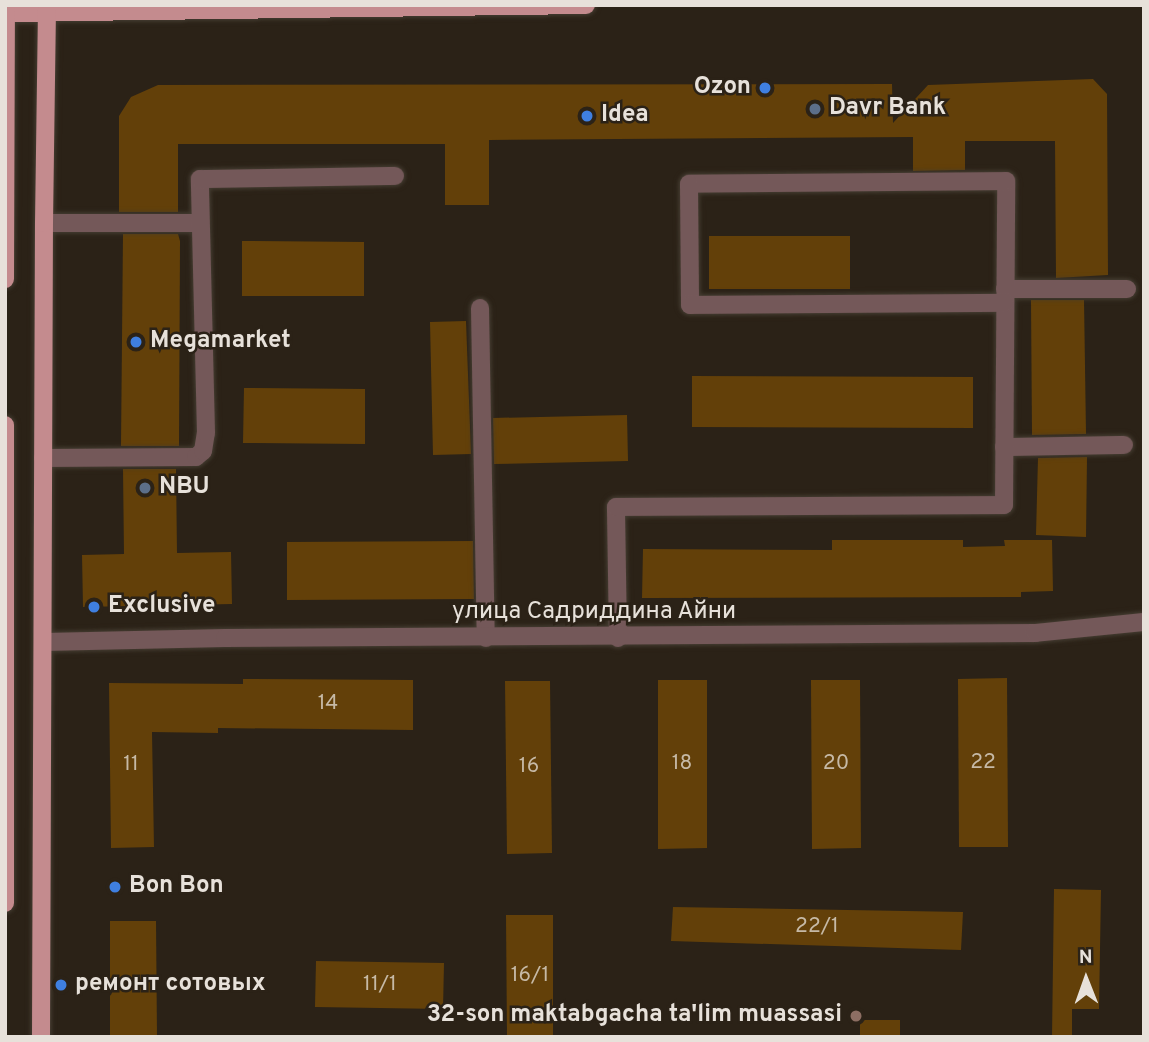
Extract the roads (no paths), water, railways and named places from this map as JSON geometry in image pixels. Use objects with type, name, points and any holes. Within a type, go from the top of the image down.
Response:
[{"type":"main road","points":[[5,279],[6,5]]},
{"type":"main road","points":[[6,13],[47,9],[586,5]]},
{"type":"main road","points":[[41,1037],[47,9]]},
{"type":"main road","points":[[5,425],[5,903]]},
{"type":"street","points":[[43,458],[195,457],[203,451],[206,433],[200,179],[395,176]]},
{"type":"street","points":[[618,638],[616,507],[1004,505],[1004,447],[1005,296],[1006,181],[689,184],[690,305],[1005,296],[1127,289]]},
{"type":"street","points":[[44,223],[200,223]]},
{"type":"street","points":[[480,308],[486,638]]},
{"type":"street","points":[[1004,447],[1125,444]]},
{"type":"street","name":"улица Садриддина Айни","points":[[44,642],[225,638],[618,638],[1035,633],[1144,622]]},
{"type":"place","name":"Ozon","points":[[765,88]]},
{"type":"place","name":"Davr Bank","points":[[815,109]]},
{"type":"place","name":"Idea","points":[[587,116]]},
{"type":"place","name":"Megamarket","points":[[136,342]]},
{"type":"place","name":"NBU","points":[[145,488]]},
{"type":"place","name":"Exclusive","points":[[94,607]]},
{"type":"place","name":"Bon Bon","points":[[115,887]]},
{"type":"place","name":"ремонт сотовых","points":[[61,985]]},
{"type":"place","name":"32-son maktabgacha ta'lim muassasi","points":[[856,1016]]}]
